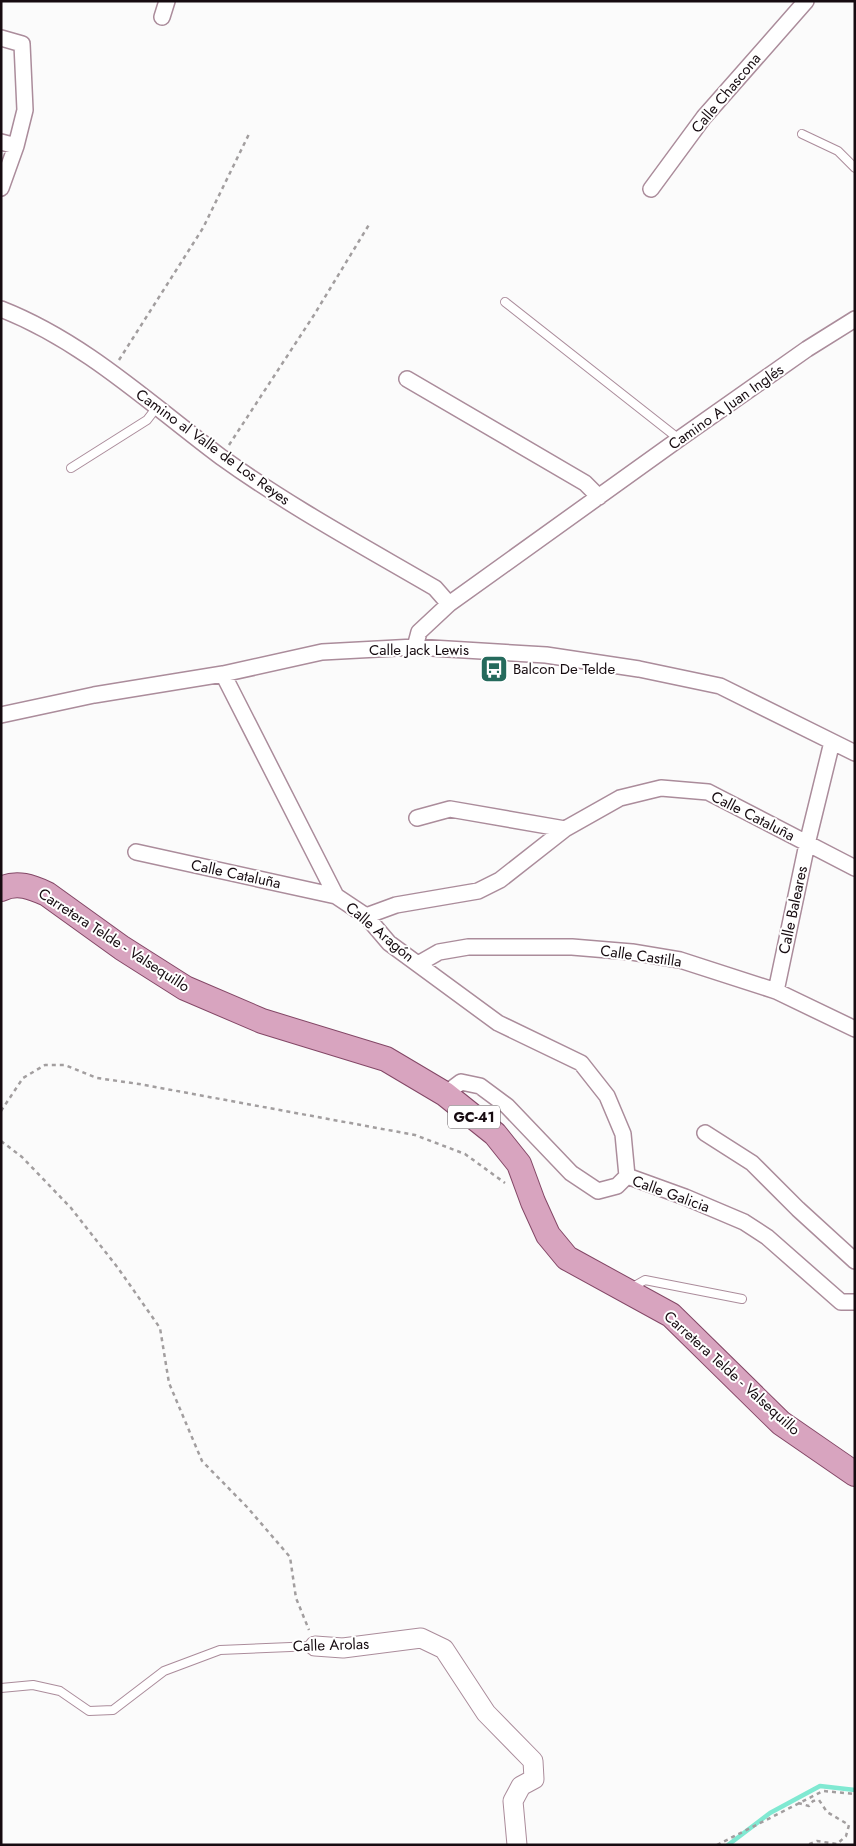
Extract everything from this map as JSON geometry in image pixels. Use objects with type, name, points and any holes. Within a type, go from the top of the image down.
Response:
[{"type":"main road","name":"Carretera Telde - Valsequillo","points":[[1,889],[21,885],[47,894],[122,948],[185,988],[262,1021],[386,1059],[445,1094],[495,1134],[519,1164],[548,1235],[567,1258],[671,1315],[781,1423],[855,1474]]},
{"type":"street","points":[[162,17],[167,1]]},
{"type":"street","name":"Calle Chascona","points":[[651,189],[704,117],[806,1]]},
{"type":"street","points":[[1,38],[22,44],[25,110],[16,146],[1,188]]},
{"type":"street","points":[[1,142],[16,146]]},
{"type":"street","name":"Camino al Valle de Los Reyes","points":[[1,309],[52,332],[112,371],[222,457],[296,507],[435,588],[449,604]]},
{"type":"street","name":"Camino A Juan Inglés","points":[[415,647],[418,632],[449,604],[679,439],[855,319]]},
{"type":"street","points":[[407,379],[585,483],[599,497]]},
{"type":"street","name":"Calle Jack Lewis","points":[[1,715],[94,695],[223,674],[322,652],[415,647],[546,654],[639,668],[720,686],[855,753]]},
{"type":"street","name":"Calle Aragón","points":[[223,674],[336,896],[366,916],[389,943],[498,1023],[581,1063],[607,1096],[624,1134],[627,1176]]},
{"type":"street","name":"Calle Baleares","points":[[776,991],[807,844],[832,742]]},
{"type":"street","name":"Calle Cataluña","points":[[366,916],[396,905],[478,891],[500,880],[565,829],[620,798],[661,788],[708,792],[855,868]]},
{"type":"street","points":[[417,818],[450,809],[565,829]]},
{"type":"street","name":"Calle Cataluña","points":[[136,852],[336,896]]},
{"type":"street","name":"Calle Castilla","points":[[418,964],[439,952],[468,947],[572,947],[632,952],[680,960],[776,991],[855,1029]]},
{"type":"street","name":"Calle Galicia","points":[[445,1094],[461,1082],[480,1086],[507,1106],[571,1173],[598,1191],[617,1186],[627,1176],[685,1197],[744,1222],[767,1237],[841,1302],[855,1302]]},
{"type":"street","points":[[704,1133],[752,1163],[798,1209],[855,1261]]},
{"type":"street","name":"Calle Arolas","points":[[315,1646],[343,1648],[421,1638],[444,1649],[486,1713],[533,1761],[534,1779],[521,1786],[513,1801],[516,1845]]},
{"type":"lane","points":[[802,134],[838,151],[855,168]]},
{"type":"lane","points":[[505,302],[679,439]]},
{"type":"lane","points":[[71,468],[147,420],[157,407]]},
{"type":"lane","points":[[627,1290],[645,1280],[742,1299]]},
{"type":"lane","name":"Calle Arolas","points":[[1,1688],[33,1685],[60,1691],[89,1711],[113,1710],[164,1671],[220,1650],[315,1646]]},
{"type":"path","points":[[112,371],[204,228],[249,134]]},
{"type":"path","points":[[222,457],[314,316],[370,223]]},
{"type":"path","points":[[1,1111],[23,1078],[45,1065],[65,1065],[97,1078],[139,1084],[415,1135],[464,1154],[533,1202]]},
{"type":"path","points":[[1,1141],[22,1157],[71,1208],[118,1268],[160,1328],[169,1383],[202,1461],[247,1507],[290,1556],[296,1598],[315,1646]]},
{"type":"path","points":[[718,1845],[823,1791],[855,1794]]},
{"type":"path","points":[[798,1803],[809,1806],[813,1801],[818,1800],[827,1812],[849,1825],[846,1836],[837,1844],[817,1841],[807,1845]]},
{"type":"waterway","points":[[728,1845],[770,1813],[820,1786],[855,1790]]},
{"type":"place","name":"Balcon De Telde","points":[[494,669]]}]
